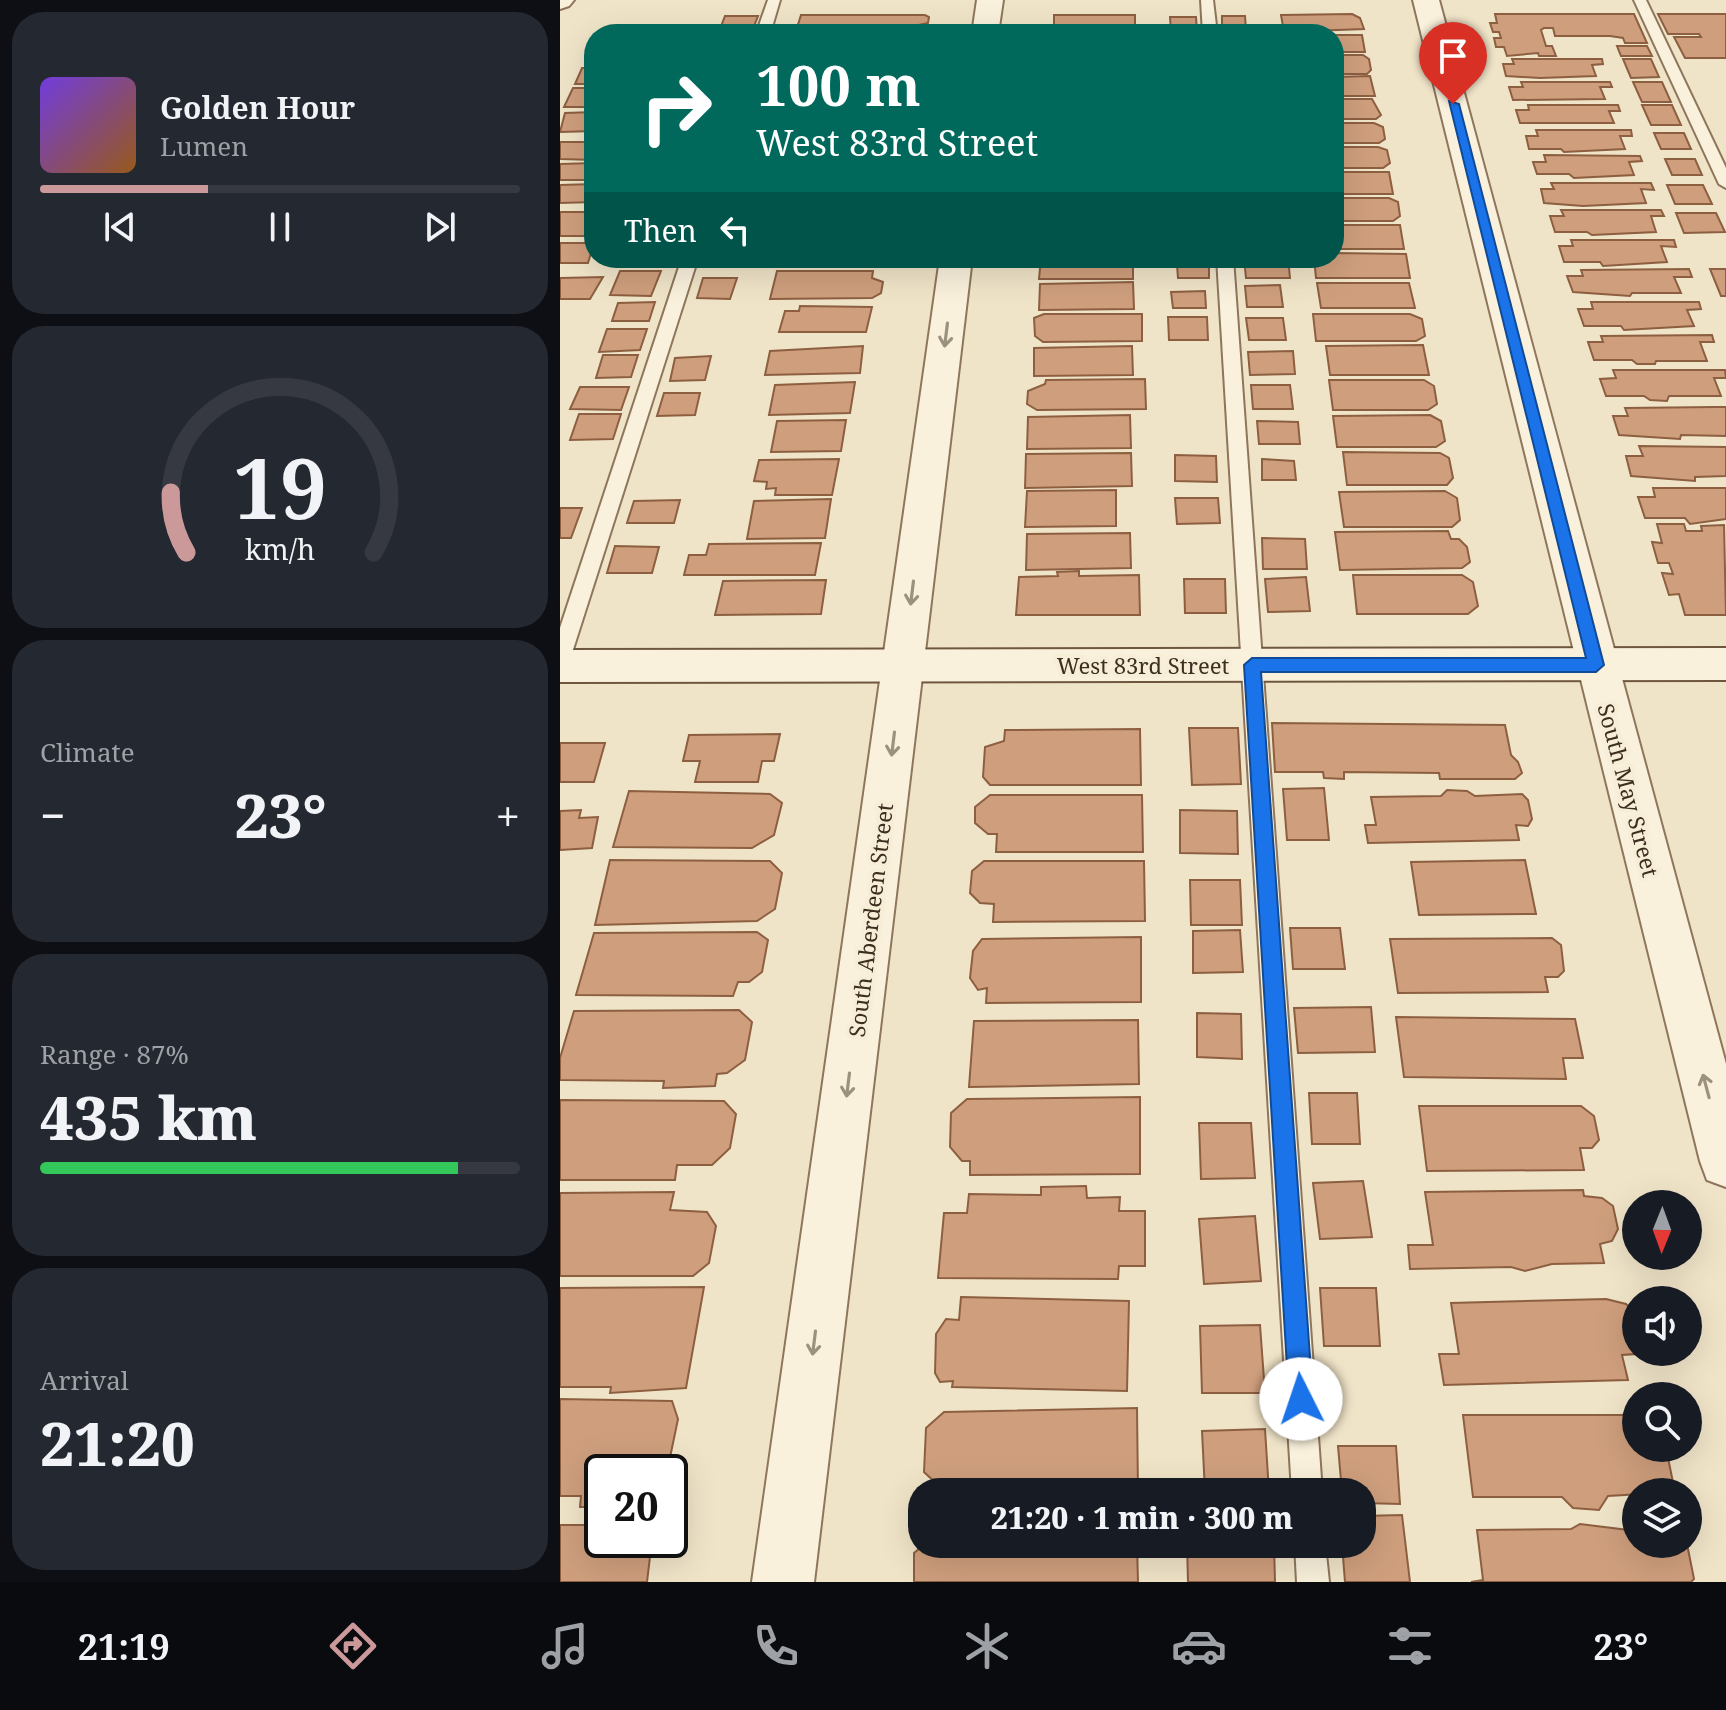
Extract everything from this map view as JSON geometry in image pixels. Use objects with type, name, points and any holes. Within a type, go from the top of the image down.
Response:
[{"type":"street","points":[[986,24],[990,0]]},
{"type":"street","name":"South May Street","points":[[1426,0],[1726,1161]]},
{"type":"street","name":"South Aberdeen Street","points":[[783,1582],[955,268]]},
{"type":"street","name":"West 83rd Street","points":[[560,666],[1726,664]]},
{"type":"lane","points":[[766,24],[774,0]]},
{"type":"lane","points":[[1207,0],[1209,24]]},
{"type":"lane","points":[[1640,0],[1721,164],[1726,184]]},
{"type":"lane","points":[[560,659],[687,268]]},
{"type":"lane","points":[[1226,268],[1306,1478]]},
{"type":"lane","points":[[1311,1558],[1313,1582]]},
{"type":"building","points":[[1352,14],[1360,18],[1364,29],[1344,30],[1344,24],[1283,24],[1281,15]]},
{"type":"building","points":[[1495,14],[1634,14],[1647,43],[1625,43],[1623,38],[1610,36],[1555,36],[1553,28],[1544,28],[1541,30],[1546,46],[1552,46],[1556,56],[1539,56],[1538,53],[1507,56],[1504,47],[1496,47],[1494,38],[1501,38],[1499,32],[1493,32],[1490,23],[1497,23]]},
{"type":"building","points":[[1658,14],[1726,14],[1726,58],[1685,58],[1674,37],[1701,37],[1699,34],[1668,34]]},
{"type":"building","points":[[801,15],[929,17],[928,23],[923,24],[798,24]]},
{"type":"building","points":[[1054,15],[1135,15],[1135,24],[1054,24]]},
{"type":"building","points":[[725,16],[758,16],[755,24],[722,24]]},
{"type":"building","points":[[1222,16],[1245,16],[1246,24],[1222,24]]},
{"type":"building","points":[[1170,17],[1196,17],[1196,24],[1170,24]]},
{"type":"building","points":[[1344,35],[1362,35],[1365,52],[1344,52]]},
{"type":"building","points":[[1617,46],[1647,46],[1652,56],[1621,56]]},
{"type":"building","points":[[1344,55],[1363,55],[1369,59],[1371,70],[1367,74],[1344,74]]},
{"type":"building","points":[[1512,59],[1602,59],[1603,64],[1592,65],[1596,76],[1506,76],[1503,64],[1514,64]]},
{"type":"building","points":[[1623,59],[1651,59],[1659,77],[1631,78]]},
{"type":"building","points":[[582,68],[584,68],[584,84],[575,84]]},
{"type":"building","points":[[1370,76],[1375,96],[1344,96],[1344,77]]},
{"type":"building","points":[[1521,82],[1610,82],[1612,87],[1600,87],[1605,99],[1513,100],[1509,87],[1523,87]]},
{"type":"building","points":[[1633,82],[1662,82],[1671,102],[1642,102]]},
{"type":"building","points":[[573,88],[584,88],[584,107],[564,107]]},
{"type":"building","points":[[1344,99],[1372,99],[1381,115],[1376,119],[1344,119]]},
{"type":"building","points":[[1528,105],[1618,105],[1620,111],[1609,111],[1614,123],[1520,123],[1516,110],[1529,110]]},
{"type":"building","points":[[1642,105],[1672,105],[1681,125],[1651,125]]},
{"type":"building","points":[[584,112],[584,131],[560,132],[565,113]]},
{"type":"building","points":[[1344,123],[1374,123],[1383,127],[1385,139],[1379,143],[1344,143]]},
{"type":"building","points":[[1536,130],[1631,130],[1632,136],[1620,136],[1625,149],[1564,152],[1561,149],[1529,149],[1526,136],[1538,136]]},
{"type":"building","points":[[1654,133],[1684,133],[1691,149],[1661,149]]},
{"type":"building","points":[[560,142],[584,142],[584,160],[560,159]]},
{"type":"building","points":[[1344,147],[1387,150],[1390,163],[1383,168],[1344,168]]},
{"type":"building","points":[[1544,155],[1640,156],[1642,161],[1629,162],[1634,175],[1574,178],[1569,174],[1537,174],[1533,162],[1546,162]]},
{"type":"building","points":[[1665,159],[1695,159],[1702,175],[1672,175]]},
{"type":"building","points":[[584,163],[584,180],[560,180],[560,164]]},
{"type":"building","points":[[1344,172],[1389,172],[1393,194],[1344,194]]},
{"type":"building","points":[[1551,183],[1651,183],[1654,190],[1641,189],[1646,203],[1583,206],[1544,203],[1541,189],[1554,189]]},
{"type":"building","points":[[584,184],[584,202],[560,203],[560,185]]},
{"type":"building","points":[[1667,185],[1703,185],[1712,204],[1675,204]]},
{"type":"building","points":[[1344,198],[1389,198],[1398,202],[1400,216],[1393,221],[1344,221]]},
{"type":"building","points":[[1561,210],[1661,210],[1664,216],[1651,216],[1656,232],[1592,235],[1587,232],[1555,232],[1550,216],[1564,216]]},
{"type":"building","points":[[560,212],[584,212],[584,236],[560,236]]},
{"type":"building","points":[[1676,213],[1716,213],[1725,232],[1684,233]]},
{"type":"building","points":[[1344,225],[1400,225],[1404,249],[1344,249]]},
{"type":"building","points":[[1571,240],[1674,240],[1676,247],[1661,246],[1667,262],[1603,266],[1600,262],[1564,262],[1559,246],[1573,246]]},
{"type":"building","points":[[560,243],[584,243],[584,263],[560,263]]},
{"type":"building","points":[[1344,253],[1406,254],[1410,278],[1316,278],[1315,268],[1344,268]]},
{"type":"building","points":[[1040,268],[1133,268],[1133,279],[1039,279]]},
{"type":"building","points":[[1177,268],[1209,268],[1209,278],[1178,278]]},
{"type":"building","points":[[1245,268],[1289,268],[1290,278],[1246,278]]},
{"type":"building","points":[[1689,269],[1692,277],[1674,277],[1681,293],[1632,293],[1630,296],[1573,292],[1567,276],[1583,276],[1581,270]]},
{"type":"building","points":[[1710,269],[1726,269],[1726,296],[1721,296]]},
{"type":"building","points":[[620,271],[661,271],[651,296],[610,295]]},
{"type":"building","points":[[777,271],[873,271],[872,278],[883,282],[881,293],[872,298],[770,299]]},
{"type":"building","points":[[603,277],[590,299],[560,299],[560,278]]},
{"type":"building","points":[[703,278],[737,278],[730,299],[697,298]]},
{"type":"building","points":[[1133,282],[1134,309],[1039,310],[1040,284]]},
{"type":"building","points":[[1317,283],[1409,283],[1415,308],[1321,308]]},
{"type":"building","points":[[1280,285],[1283,307],[1247,307],[1245,286]]},
{"type":"building","points":[[1205,291],[1206,308],[1173,308],[1171,292]]},
{"type":"building","points":[[655,302],[649,321],[612,321],[618,303]]},
{"type":"building","points":[[1591,302],[1699,302],[1701,309],[1687,310],[1694,326],[1624,330],[1621,326],[1584,326],[1578,309],[1593,309]]},
{"type":"building","points":[[800,306],[872,307],[866,332],[779,332],[785,311],[799,311]]},
{"type":"building","points":[[1044,314],[1142,314],[1142,341],[1043,342],[1035,336],[1034,318]]},
{"type":"building","points":[[1313,314],[1410,314],[1422,319],[1425,336],[1416,341],[1316,341]]},
{"type":"building","points":[[1168,317],[1207,317],[1208,340],[1169,340]]},
{"type":"building","points":[[1246,318],[1283,318],[1286,340],[1249,340]]},
{"type":"building","points":[[607,329],[647,329],[640,350],[599,352]]},
{"type":"building","points":[[1712,335],[1714,342],[1700,342],[1707,361],[1656,361],[1655,364],[1637,364],[1632,360],[1594,360],[1588,342],[1603,342],[1601,336]]},
{"type":"building","points":[[1423,345],[1429,375],[1330,375],[1326,346]]},
{"type":"building","points":[[863,346],[860,373],[765,375],[770,351]]},
{"type":"building","points":[[1132,346],[1133,375],[1034,376],[1034,348]]},
{"type":"building","points":[[1293,351],[1295,374],[1250,375],[1248,352]]},
{"type":"building","points":[[603,355],[638,355],[631,377],[596,378]]},
{"type":"building","points":[[711,356],[705,380],[670,381],[675,358]]},
{"type":"building","points":[[1613,370],[1725,370],[1726,378],[1714,378],[1721,396],[1669,396],[1667,401],[1650,400],[1644,396],[1606,396],[1600,379],[1616,378]]},
{"type":"building","points":[[1145,379],[1146,409],[1037,410],[1027,404],[1028,391],[1045,384],[1046,380]]},
{"type":"building","points":[[1329,380],[1424,380],[1434,386],[1437,404],[1428,410],[1333,410]]},
{"type":"building","points":[[855,382],[850,413],[769,415],[775,385]]},
{"type":"building","points":[[1251,385],[1290,385],[1293,409],[1253,409]]},
{"type":"building","points":[[580,387],[629,387],[621,410],[570,409]]},
{"type":"building","points":[[664,393],[700,393],[695,415],[657,416]]},
{"type":"building","points":[[1726,407],[1726,436],[1681,435],[1680,439],[1619,435],[1613,416],[1628,416],[1625,408]]},
{"type":"building","points":[[579,414],[621,414],[613,439],[570,440]]},
{"type":"building","points":[[1130,415],[1131,448],[1027,449],[1028,417]]},
{"type":"building","points":[[1430,415],[1441,421],[1445,441],[1436,447],[1337,447],[1333,416]]},
{"type":"building","points":[[846,420],[841,451],[771,452],[777,421]]},
{"type":"building","points":[[1257,421],[1298,422],[1300,444],[1259,444]]},
{"type":"building","points":[[1639,446],[1726,447],[1726,476],[1695,477],[1695,481],[1631,476],[1626,456],[1643,456]]},
{"type":"building","points":[[1343,452],[1440,453],[1449,458],[1453,478],[1447,485],[1347,485]]},
{"type":"building","points":[[1131,453],[1132,486],[1025,488],[1026,454]]},
{"type":"building","points":[[1175,455],[1216,456],[1217,482],[1175,481]]},
{"type":"building","points":[[839,459],[832,495],[775,495],[776,488],[766,489],[767,482],[754,481],[759,460]]},
{"type":"building","points":[[1262,459],[1294,461],[1296,480],[1262,480]]},
{"type":"building","points":[[1653,488],[1726,488],[1726,519],[1690,524],[1685,518],[1645,518],[1638,497],[1655,497]]},
{"type":"building","points":[[1116,490],[1116,526],[1025,527],[1027,491]]},
{"type":"building","points":[[1445,491],[1457,498],[1460,520],[1452,527],[1344,527],[1339,492]]},
{"type":"building","points":[[1175,498],[1218,498],[1220,523],[1177,524]]},
{"type":"building","points":[[831,499],[825,538],[747,539],[754,501]]},
{"type":"building","points":[[680,500],[674,523],[627,523],[634,501]]},
{"type":"building","points":[[560,508],[582,508],[571,538],[560,538]]},
{"type":"building","points":[[1657,524],[1684,524],[1686,531],[1702,531],[1701,526],[1724,525],[1726,615],[1685,615],[1679,594],[1669,595],[1662,573],[1673,574],[1669,563],[1658,563],[1652,542],[1662,543]]},
{"type":"building","points":[[1448,531],[1451,539],[1459,539],[1467,547],[1470,562],[1462,568],[1340,570],[1335,532]]},
{"type":"building","points":[[1130,533],[1131,568],[1026,570],[1027,534]]},
{"type":"building","points":[[1262,538],[1305,539],[1307,569],[1263,569]]},
{"type":"building","points":[[821,543],[815,575],[684,575],[689,555],[706,555],[709,544]]},
{"type":"building","points":[[615,546],[659,547],[652,573],[607,573]]},
{"type":"building","points":[[1079,571],[1079,576],[1139,575],[1140,615],[1016,615],[1019,577],[1058,576],[1057,572]]},
{"type":"building","points":[[1353,575],[1462,575],[1473,582],[1478,606],[1468,614],[1357,614]]},
{"type":"building","points":[[1306,577],[1310,611],[1268,612],[1265,579]]},
{"type":"building","points":[[1184,579],[1225,579],[1226,613],[1185,613]]},
{"type":"building","points":[[826,580],[821,614],[715,615],[723,581]]},
{"type":"building","points":[[1272,723],[1505,725],[1511,755],[1522,773],[1515,779],[1440,779],[1439,773],[1344,772],[1344,779],[1324,778],[1323,772],[1275,772]]},
{"type":"building","points":[[1189,728],[1238,728],[1241,784],[1192,785]]},
{"type":"building","points":[[1140,729],[1141,785],[990,785],[983,777],[985,747],[1004,741],[1005,730]]},
{"type":"building","points":[[780,734],[774,761],[762,761],[758,782],[695,782],[700,761],[683,761],[689,735]]},
{"type":"building","points":[[560,743],[605,743],[594,782],[560,782]]},
{"type":"building","points":[[1324,788],[1329,840],[1287,840],[1283,789]]},
{"type":"building","points":[[1447,790],[1467,791],[1475,796],[1522,794],[1528,800],[1532,819],[1528,826],[1516,825],[1519,840],[1368,843],[1365,825],[1376,825],[1371,797],[1441,796]]},
{"type":"building","points":[[629,791],[770,794],[782,803],[774,835],[752,848],[613,847]]},
{"type":"building","points":[[990,795],[1142,795],[1143,852],[996,852],[997,834],[988,834],[975,823],[975,807]]},
{"type":"building","points":[[581,810],[579,818],[598,817],[592,848],[560,850],[560,811]]},
{"type":"building","points":[[1180,810],[1237,811],[1238,854],[1180,853]]},
{"type":"building","points":[[610,860],[770,861],[782,873],[775,909],[757,921],[595,925]]},
{"type":"building","points":[[1525,860],[1536,914],[1419,915],[1411,862]]},
{"type":"building","points":[[984,861],[1144,861],[1145,921],[993,922],[994,904],[980,903],[970,893],[972,871]]},
{"type":"building","points":[[1190,880],[1240,880],[1242,925],[1191,925]]},
{"type":"building","points":[[1290,928],[1340,928],[1345,969],[1293,969]]},
{"type":"building","points":[[1240,930],[1243,972],[1193,973],[1193,931]]},
{"type":"building","points":[[757,932],[768,940],[762,972],[749,982],[738,982],[733,996],[576,995],[594,933]]},
{"type":"building","points":[[1141,937],[1141,1002],[986,1003],[987,988],[978,990],[970,978],[973,951],[982,939]]},
{"type":"building","points":[[1552,938],[1561,945],[1564,971],[1558,977],[1545,977],[1548,992],[1398,993],[1390,939]]},
{"type":"building","points":[[1371,1007],[1375,1052],[1298,1053],[1294,1008]]},
{"type":"building","points":[[739,1010],[752,1022],[745,1060],[727,1073],[717,1074],[715,1086],[663,1088],[664,1081],[560,1080],[560,1058],[574,1011]]},
{"type":"building","points":[[1197,1013],[1241,1014],[1242,1059],[1197,1057]]},
{"type":"building","points":[[1396,1017],[1575,1019],[1583,1058],[1563,1058],[1566,1079],[1404,1077]]},
{"type":"building","points":[[1138,1020],[1139,1084],[969,1087],[974,1021]]},
{"type":"building","points":[[1309,1093],[1357,1093],[1360,1144],[1312,1144]]},
{"type":"building","points":[[1140,1097],[1140,1174],[970,1175],[970,1161],[962,1161],[950,1147],[951,1113],[967,1099]]},
{"type":"building","points":[[560,1100],[724,1101],[736,1114],[730,1148],[712,1165],[677,1165],[675,1180],[560,1180]]},
{"type":"building","points":[[1419,1106],[1581,1106],[1594,1116],[1599,1140],[1592,1148],[1580,1148],[1584,1170],[1427,1171]]},
{"type":"building","points":[[1199,1123],[1251,1123],[1255,1178],[1201,1179]]},
{"type":"building","points":[[1363,1181],[1372,1237],[1320,1239],[1313,1183]]},
{"type":"building","points":[[1086,1186],[1087,1198],[1120,1197],[1119,1211],[1145,1211],[1145,1266],[1119,1266],[1118,1279],[938,1278],[944,1213],[967,1213],[969,1194],[1041,1195],[1041,1187]]},
{"type":"building","points":[[1583,1190],[1584,1196],[1602,1198],[1613,1206],[1618,1229],[1612,1241],[1600,1244],[1604,1263],[1552,1264],[1525,1271],[1511,1267],[1410,1269],[1408,1245],[1433,1245],[1425,1192]]},
{"type":"building","points":[[674,1192],[670,1210],[707,1212],[716,1226],[709,1263],[693,1276],[560,1276],[560,1193]]},
{"type":"building","points":[[1255,1216],[1261,1281],[1204,1284],[1199,1219]]},
{"type":"building","points":[[704,1287],[686,1388],[610,1393],[611,1387],[560,1387],[560,1288]]},
{"type":"building","points":[[1320,1288],[1376,1288],[1380,1346],[1324,1346]]},
{"type":"building","points":[[961,1297],[1129,1301],[1127,1391],[952,1387],[953,1381],[940,1382],[935,1373],[936,1334],[946,1319],[959,1320]]},
{"type":"building","points":[[1606,1299],[1622,1303],[1622,1366],[1625,1366],[1628,1380],[1444,1385],[1439,1354],[1459,1354],[1451,1303]]},
{"type":"building","points":[[1260,1325],[1265,1393],[1202,1393],[1200,1326]]},
{"type":"building","points":[[560,1399],[672,1401],[678,1419],[671,1454],[584,1454],[584,1507],[580,1507],[581,1496],[560,1496]]},
{"type":"building","points":[[1137,1408],[1138,1478],[930,1478],[924,1472],[926,1428],[944,1412]]},
{"type":"building","points":[[1463,1415],[1622,1415],[1622,1462],[1669,1462],[1672,1478],[1622,1478],[1622,1495],[1608,1496],[1599,1510],[1573,1508],[1562,1497],[1473,1497]]},
{"type":"building","points":[[1265,1429],[1268,1478],[1204,1478],[1202,1431]]},
{"type":"building","points":[[1338,1446],[1396,1446],[1400,1504],[1376,1503],[1376,1478],[1341,1478]]},
{"type":"building","points":[[1402,1515],[1410,1582],[1345,1582],[1343,1558],[1376,1558],[1376,1516]]},
{"type":"building","points":[[1580,1524],[1622,1529],[1622,1558],[1690,1558],[1694,1579],[1691,1582],[1471,1582],[1483,1580],[1477,1530],[1571,1529]]},
{"type":"building","points":[[560,1525],[584,1525],[584,1558],[650,1558],[647,1582],[560,1582]]},
{"type":"building","points":[[914,1558],[1137,1558],[1138,1582],[914,1582]]},
{"type":"building","points":[[1187,1558],[1274,1558],[1275,1582],[1188,1582]]},
{"type":"route","points":[[1301,1399],[1252,665],[1596,665],[1453,104]]}]
